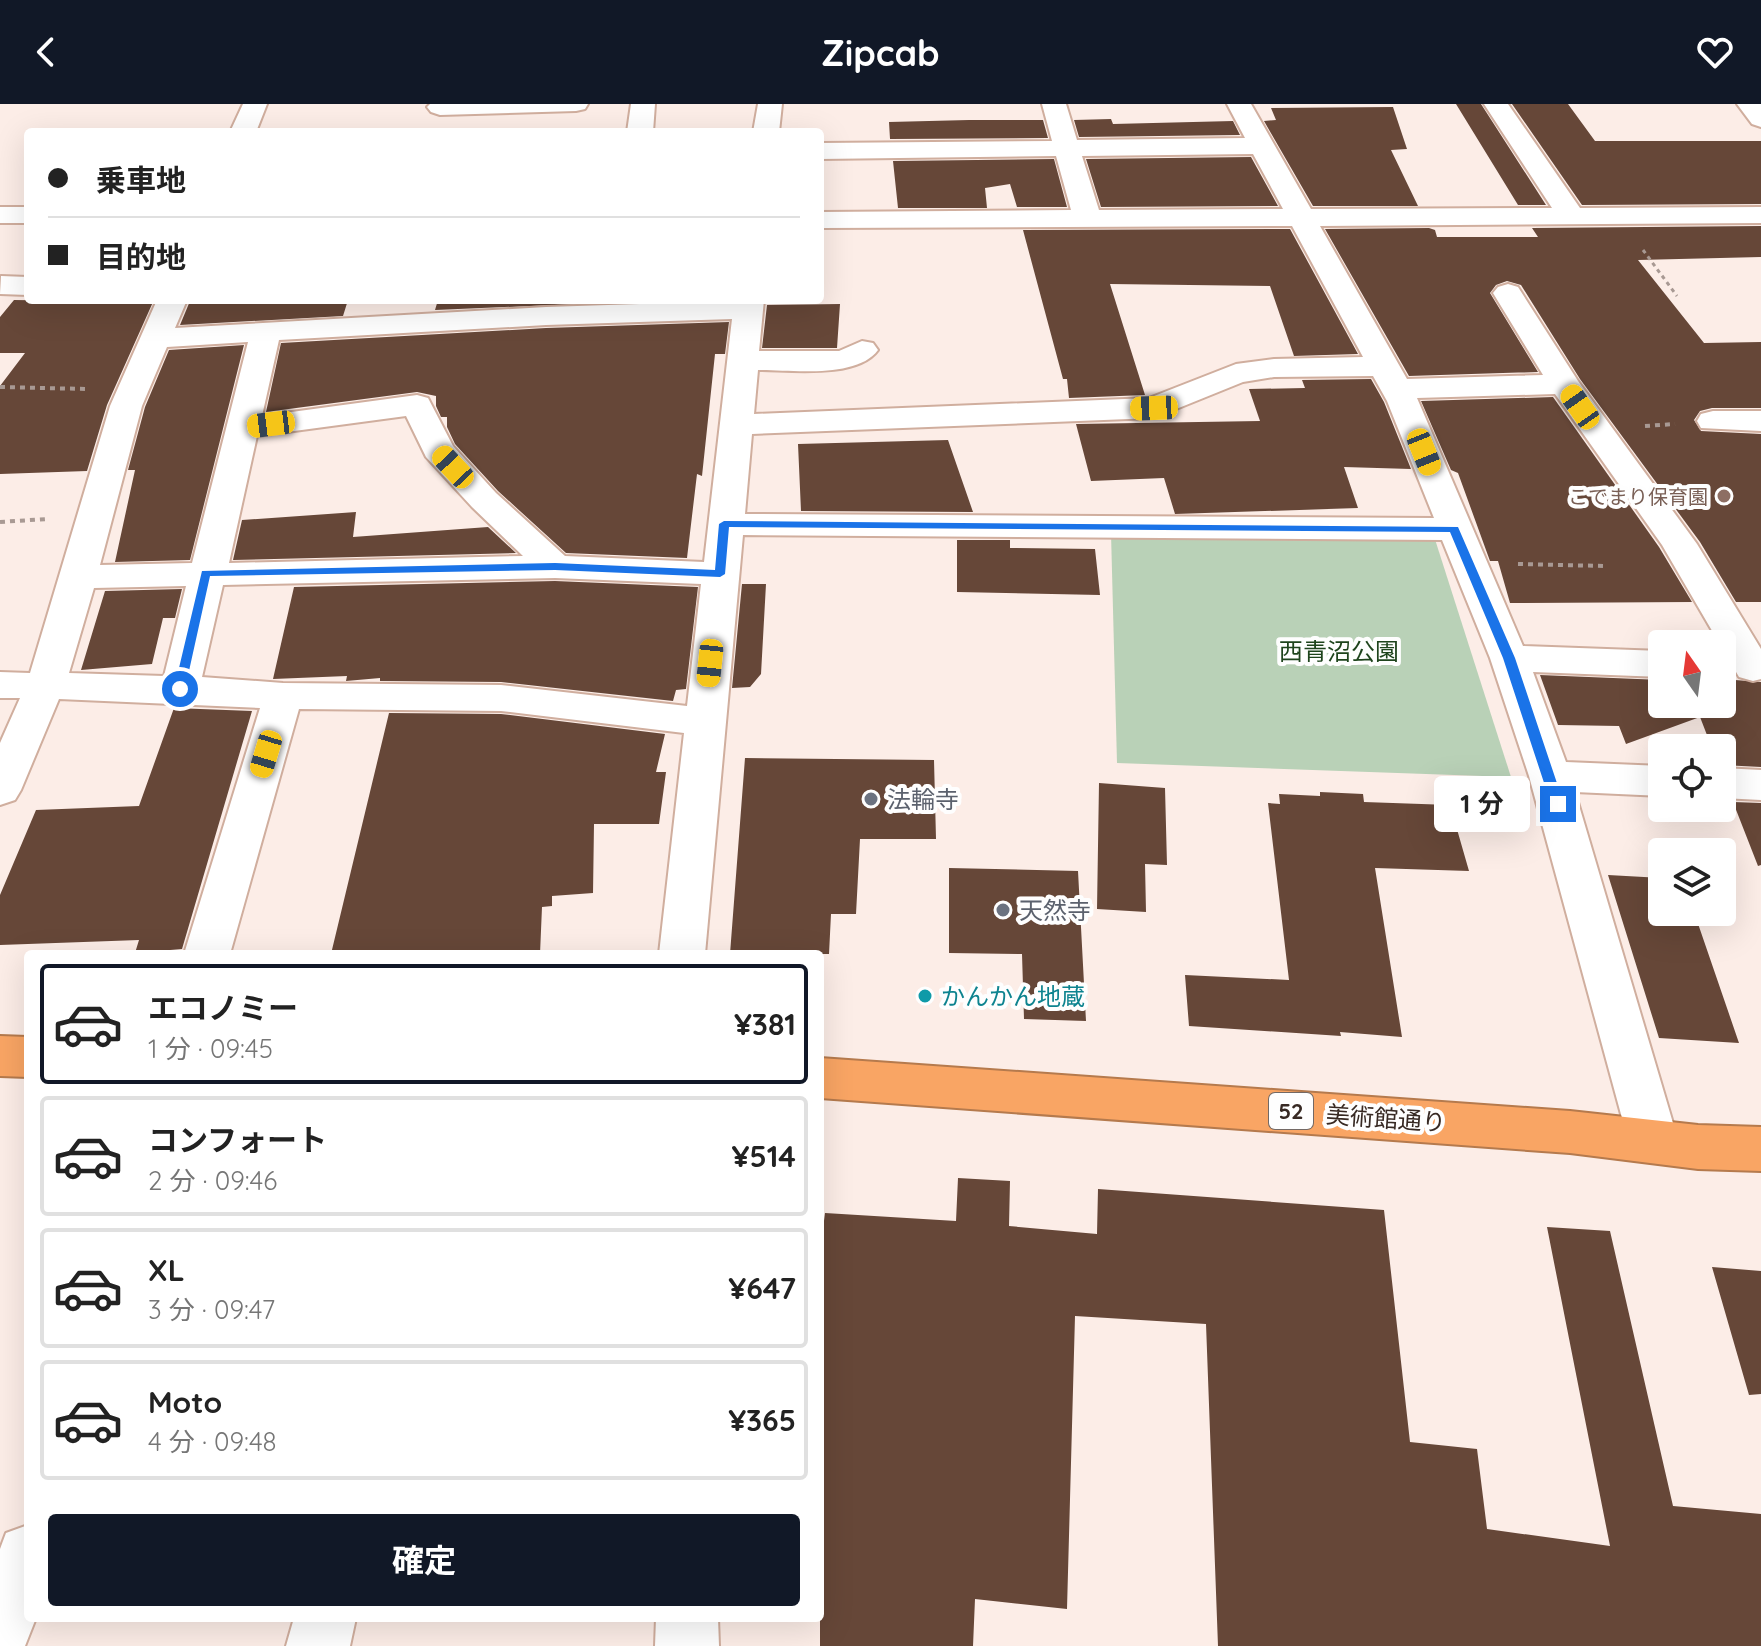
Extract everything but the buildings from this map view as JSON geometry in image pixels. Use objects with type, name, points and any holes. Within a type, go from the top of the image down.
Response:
[{"type":"highway","points":[[0,1056],[24,1057]]},
{"type":"highway","name":"美術館通り","points":[[824,1078],[1570,1132],[1698,1147],[1761,1149]]},
{"type":"street","points":[[245,128],[255,104]]},
{"type":"street","points":[[432,128],[441,106],[576,104]]},
{"type":"street","points":[[640,128],[643,104]]},
{"type":"street","points":[[767,128],[770,104]]},
{"type":"street","points":[[1054,104],[1087,218]]},
{"type":"street","points":[[1239,104],[1403,401],[1509,658],[1550,776],[1653,1140]]},
{"type":"street","points":[[1496,104],[1573,218]]},
{"type":"street","points":[[1749,104],[1761,119]]},
{"type":"street","points":[[824,151],[1264,146]]},
{"type":"street","points":[[0,215],[24,215]]},
{"type":"street","points":[[824,220],[1761,215]]},
{"type":"street","points":[[1,285],[24,286]]},
{"type":"street","points":[[1508,293],[1564,384],[1679,544],[1745,668]]},
{"type":"street","points":[[0,790],[45,687],[126,406],[170,304]]},
{"type":"street","points":[[156,338],[749,305],[682,950]]},
{"type":"street","points":[[180,689],[266,331]]},
{"type":"street","points":[[741,361],[845,360],[862,350]]},
{"type":"street","points":[[736,425],[1154,408],[1236,373],[1274,368],[1388,377],[1564,384]]},
{"type":"street","points":[[242,428],[417,405],[438,450],[484,500],[555,567]]},
{"type":"street","points":[[1713,421],[1761,421]]},
{"type":"street","points":[[724,524],[1454,529]]},
{"type":"street","points":[[79,577],[555,567],[720,574]]},
{"type":"street","points":[[1509,658],[1648,663]]},
{"type":"street","points":[[0,685],[180,689],[283,696],[501,698],[704,722]]},
{"type":"street","points":[[208,950],[283,696]]},
{"type":"street","points":[[1550,776],[1648,780]]},
{"type":"street","points":[[1736,784],[1761,785]]},
{"type":"street","points":[[0,1631],[24,1566]]},
{"type":"street","points":[[318,1646],[324,1622]]},
{"type":"street","points":[[687,1622],[687,1646]]},
{"type":"path","points":[[1619,217],[1677,296]]},
{"type":"path","points":[[0,387],[134,388]]},
{"type":"path","points":[[1596,430],[1713,421]]},
{"type":"path","points":[[1469,564],[1605,566]]},
{"type":"green space","name":"西青沼公園","points":[[1432,530],[1511,777],[1117,763],[1111,533]]},
{"type":"place","name":"こでまり保育園","points":[[1724,496]]},
{"type":"place","name":"法輪寺","points":[[871,799]]},
{"type":"place","name":"天然寺","points":[[1003,910]]},
{"type":"place","name":"かんかん地蔵","points":[[925,996]]},
{"type":"route","points":[[180,689],[206,573],[555,567],[720,574],[724,524],[1454,529],[1509,658],[1558,804]]}]
